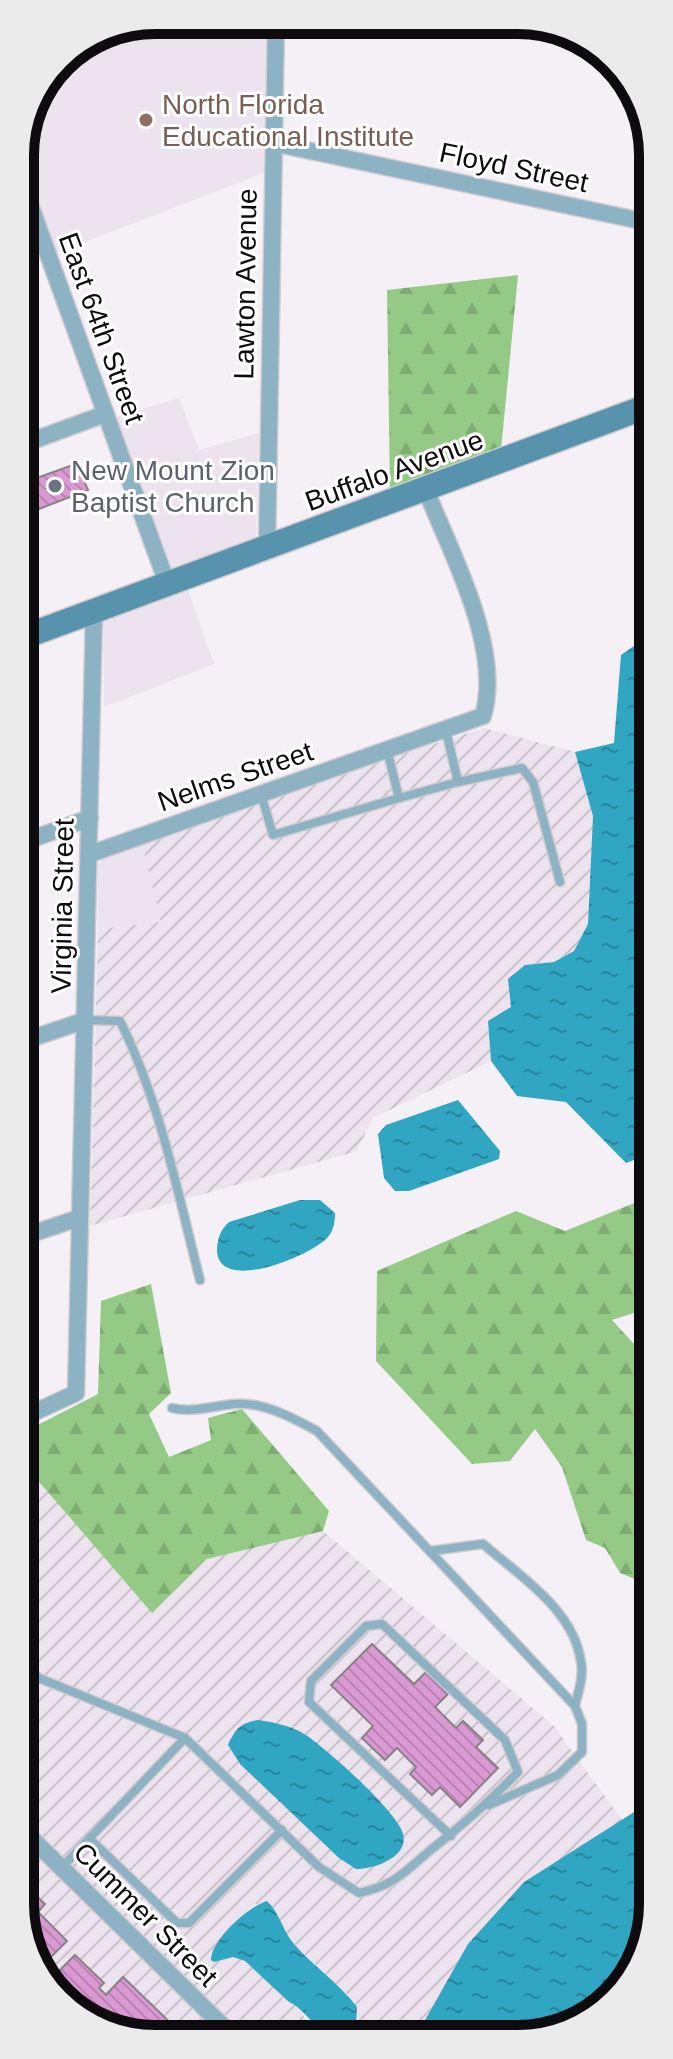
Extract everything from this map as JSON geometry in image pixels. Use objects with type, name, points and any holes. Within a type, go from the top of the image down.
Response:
[{"type":"street","name":"Lawton Avenue","points":[[267,549],[276,34]]},
{"type":"street","name":"Floyd Street","points":[[273,143],[639,220]]},
{"type":"street","name":"East 64th Street","points":[[34,216],[168,586]]},
{"type":"street","name":"Buffalo Avenue","points":[[34,633],[639,410]]},
{"type":"street","points":[[34,440],[105,414]]},
{"type":"street","name":"Nelms Street","points":[[90,854],[483,716],[486,704],[485,643],[426,490]]},
{"type":"street","name":"Virginia Street","points":[[34,1412],[76,1393],[94,612]]},
{"type":"street","points":[[34,838],[90,818]]},
{"type":"street","points":[[34,1038],[86,1020]]},
{"type":"street","points":[[34,1233],[79,1218]]},
{"type":"street","name":"Cummer Street","points":[[34,1840],[222,2025]]},
{"type":"lane","points":[[446,731],[458,782]]},
{"type":"lane","points":[[392,748],[399,798]]},
{"type":"lane","points":[[261,794],[273,835],[458,782],[522,768],[533,782],[560,882]]},
{"type":"lane","points":[[86,1020],[120,1021],[131,1043],[155,1109],[200,1280]]},
{"type":"lane","points":[[172,1408],[186,1412],[238,1403],[282,1413],[317,1431],[575,1706],[582,1724],[582,1752],[558,1775],[485,1807]]},
{"type":"lane","points":[[430,1551],[483,1544],[548,1600],[576,1641],[582,1666],[575,1706]]},
{"type":"lane","points":[[34,1674],[185,1738],[319,1867],[359,1893],[382,1888],[402,1878],[485,1807],[518,1772],[505,1740],[382,1624],[366,1626],[311,1681],[309,1702],[451,1836]]},
{"type":"lane","points":[[62,1867],[185,1738]]},
{"type":"lane","points":[[89,1838],[177,1923],[189,1923],[282,1830]]},
{"type":"shaded area","name":"North Florida Educational Institute","points":[[267,34],[264,173],[54,254],[34,196],[34,147],[43,109],[69,69],[88,54],[131,36]]},
{"type":"shaded area","points":[[179,398],[199,450],[259,433],[256,542],[173,571],[116,417]]},
{"type":"shaded area","points":[[187,587],[214,664],[104,707],[103,618]]},
{"type":"shaded area","points":[[484,728],[575,752],[593,816],[588,924],[574,951],[554,962],[525,965],[511,1007],[488,1021],[491,1061],[373,1118],[357,1151],[90,1226],[98,929],[161,922],[142,843],[234,808]]},
{"type":"shaded area","points":[[142,843],[162,922],[98,929],[98,864],[106,856]]},
{"type":"shaded area","points":[[34,1476],[152,1612],[207,1559],[323,1531],[554,1726],[622,1820],[524,1882],[468,1944],[422,2025],[346,2025],[348,1995],[297,1947],[279,1925],[276,1910],[254,1904],[220,1939],[210,1955],[214,1962],[233,1957],[245,1961],[289,2002],[298,2006],[313,2025],[131,2023],[109,2016],[81,2000],[69,1990],[46,1958],[36,1928],[34,1904]],"holes":[[[305,1734],[359,1782],[339,1858],[240,1764],[228,1745]]]},
{"type":"green space","points":[[518,275],[501,450],[390,491],[387,290]]},
{"type":"green space","points":[[639,1201],[639,1311],[612,1320],[634,1344],[639,1345],[639,1581],[620,1573],[605,1548],[586,1540],[562,1467],[535,1429],[510,1461],[472,1464],[376,1361],[377,1271],[516,1211],[565,1231]]},
{"type":"green space","points":[[151,1284],[171,1393],[149,1414],[169,1457],[211,1440],[208,1418],[242,1409],[329,1511],[323,1531],[207,1559],[152,1613],[34,1476],[34,1427],[98,1394],[101,1301]]},
{"type":"water","points":[[639,642],[639,1158],[626,1163],[566,1102],[517,1096],[491,1061],[488,1021],[511,1007],[508,979],[525,965],[554,962],[574,951],[588,924],[593,816],[575,752],[614,743],[621,655]]},
{"type":"water","points":[[458,1100],[500,1151],[499,1159],[409,1191],[395,1191],[384,1178],[378,1134],[386,1125]]},
{"type":"water","points":[[300,1200],[320,1200],[335,1213],[332,1231],[319,1245],[267,1267],[233,1269],[221,1263],[218,1242],[229,1222]]},
{"type":"water","points":[[259,1720],[289,1727],[306,1735],[357,1778],[400,1827],[404,1837],[399,1852],[383,1863],[356,1869],[339,1858],[240,1764],[228,1745],[239,1727]]},
{"type":"water","points":[[639,1809],[637,1928],[630,1950],[609,1984],[578,2009],[542,2023],[422,2025],[468,1944],[524,1882]]},
{"type":"water","points":[[267,1901],[294,1944],[357,2007],[355,2025],[315,2025],[245,1961],[233,1957],[211,1960],[224,1934],[259,1904]]},
{"type":"building","name":"New Mount Zion Baptist Church","points":[[78,463],[81,472],[87,470],[90,479],[84,481],[88,490],[34,511],[34,479]]},
{"type":"building","points":[[372,1644],[414,1684],[426,1672],[448,1694],[435,1707],[456,1728],[463,1721],[483,1740],[476,1747],[498,1768],[460,1807],[440,1787],[432,1795],[410,1774],[416,1767],[397,1748],[385,1760],[362,1738],[373,1726],[331,1685]]},
{"type":"building","points":[[34,1893],[45,1904],[38,1912],[67,1941],[48,1960],[36,1928]]},
{"type":"building","points":[[75,1955],[104,1983],[99,1988],[106,1995],[123,1977],[173,2025],[131,2023],[94,2009],[69,1990],[52,1968],[57,1973]]},
{"type":"place","name":"North Florida Educational Institute","points":[[146,120]]},
{"type":"place","name":"New Mount Zion Baptist Church","points":[[55,486]]}]
